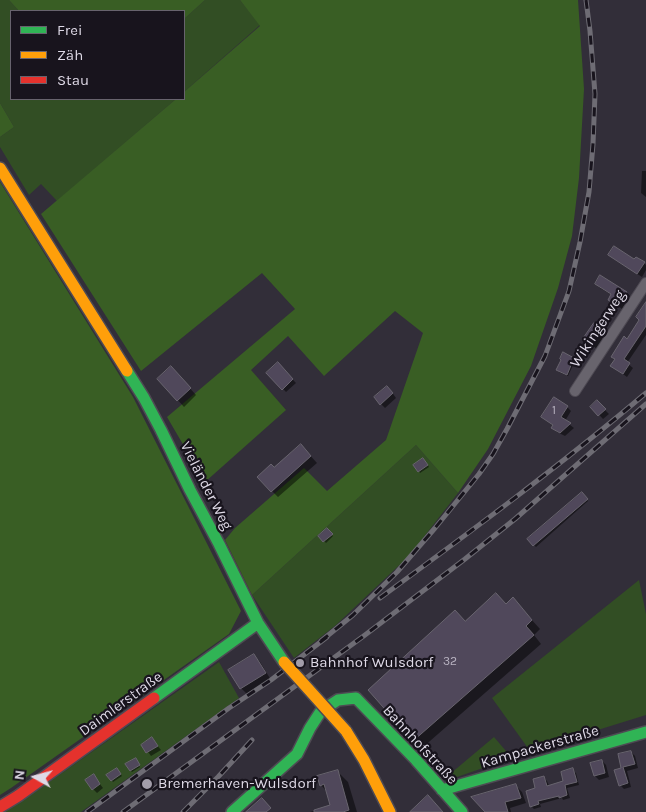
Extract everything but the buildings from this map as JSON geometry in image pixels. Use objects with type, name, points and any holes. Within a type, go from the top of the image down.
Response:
[{"type":"street","name":"Vieländer Weg","points":[[0,168],[144,398],[258,623],[284,662],[356,744],[390,812]]},
{"type":"street","name":"Wikingerweg","points":[[575,391],[646,283]]},
{"type":"street","name":"Daimlerstraße","points":[[0,807],[258,623]]},
{"type":"street","name":"Bahnhofstraße","points":[[232,812],[297,754],[321,711],[338,700],[356,698],[416,760],[462,812]]},
{"type":"street","name":"Kampackerstraße","points":[[442,790],[646,732]]},
{"type":"green space","points":[[0,0],[9,0],[18,10],[10,10],[10,100],[175,100],[57,201],[41,184],[29,195],[0,147],[0,137],[14,127],[0,103]]},
{"type":"green space","points":[[9,0],[205,0],[185,18],[185,10],[18,10]]},
{"type":"green space","points":[[205,0],[240,0],[260,25],[185,91],[185,18]]},
{"type":"green space","points":[[240,0],[578,0],[584,89],[579,178],[572,236],[558,288],[531,366],[488,449],[458,493],[416,445],[252,595],[225,540],[235,528],[304,468],[327,491],[386,440],[423,333],[395,311],[324,376],[288,336],[251,370],[286,410],[205,482],[167,417],[295,309],[262,273],[141,371],[41,214],[175,100],[185,100],[185,91],[260,26]]},
{"type":"green space","points":[[0,103],[14,127],[0,137]]},
{"type":"green space","points":[[0,182],[133,397],[241,611],[229,634],[0,795]]},
{"type":"green space","points":[[416,445],[458,493],[409,556],[336,625],[294,658],[252,595]]},
{"type":"green space","points":[[639,580],[646,614],[646,715],[530,751],[492,698]]},
{"type":"green space","points":[[219,662],[239,698],[81,812],[3,812],[28,797]]},
{"type":"green space","points":[[494,737],[512,758],[454,778],[450,774]]},
{"type":"railway","points":[[321,641],[353,615],[397,572],[479,474],[507,429],[545,356],[569,291],[589,192],[595,94],[586,0]]},
{"type":"railway","points":[[380,598],[548,473],[646,393]]},
{"type":"railway","points":[[123,812],[365,635],[465,559],[515,519],[646,404]]},
{"type":"railway","points":[[87,812],[229,708],[271,680],[327,637]]},
{"type":"railway","points":[[183,812],[252,740]]},
{"type":"traffic: fast","points":[[127,371],[161,430],[258,623],[284,662]]},
{"type":"traffic: fast","points":[[154,698],[258,623]]},
{"type":"traffic: fast","points":[[232,812],[297,754],[321,711],[338,700],[356,698],[416,760],[462,812]]},
{"type":"traffic: fast","points":[[442,790],[646,732]]},
{"type":"traffic: slow","points":[[0,168],[127,371]]},
{"type":"traffic: slow","points":[[284,662],[346,731]]},
{"type":"traffic: slow","points":[[346,731],[364,760],[390,812]]},
{"type":"traffic: jam","points":[[0,807],[154,698]]},
{"type":"place","name":"Bahnhof Wulsdorf","points":[[300,663]]},
{"type":"place","name":"Bremerhaven-Wulsdorf","points":[[147,784]]}]
